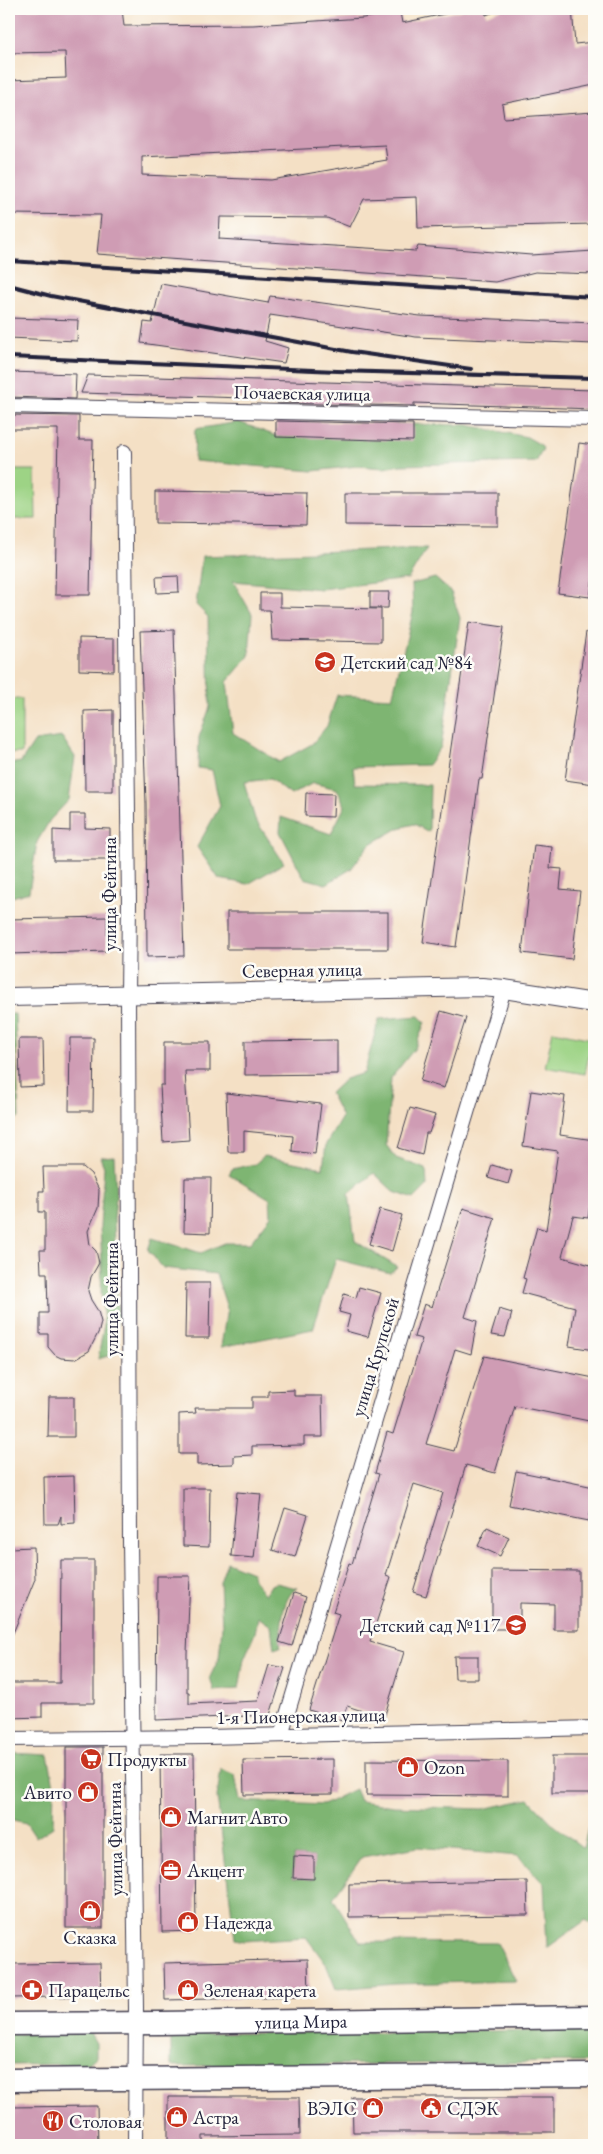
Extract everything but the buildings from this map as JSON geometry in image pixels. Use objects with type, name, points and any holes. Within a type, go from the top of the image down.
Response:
[{"type":"main road","name":"улица Мира","points":[[9,2024],[136,2024],[594,2017]]},
{"type":"main road","points":[[9,2080],[594,2075]]},
{"type":"street","name":"Почаевская улица","points":[[9,406],[594,419]]},
{"type":"street","name":"улица Фейгина","points":[[124,452],[129,903],[130,1540],[136,2024],[135,2145]]},
{"type":"street","name":"Северная улица","points":[[9,998],[482,987],[594,1003]]},
{"type":"street","name":"улица Крупской","points":[[281,1735],[504,989]]},
{"type":"street","name":"1-я Пионерская улица","points":[[9,1739],[594,1728]]},
{"type":"green space","points":[[239,422],[279,437],[319,431],[395,424],[467,425],[527,437],[541,445],[543,449],[536,462],[400,465],[384,468],[357,466],[313,471],[194,461],[195,429]]},
{"type":"green space","points":[[12,470],[35,470],[36,519],[13,519]]},
{"type":"green space","points":[[427,548],[408,579],[321,589],[233,581],[252,614],[249,656],[227,682],[233,733],[279,762],[312,744],[327,726],[337,695],[392,698],[413,612],[412,584],[435,578],[451,592],[460,618],[441,747],[428,765],[353,767],[355,784],[430,785],[429,832],[414,824],[399,828],[369,845],[351,869],[326,884],[304,878],[280,832],[281,817],[331,834],[345,806],[337,789],[313,783],[291,795],[270,779],[244,782],[255,819],[284,863],[248,884],[219,879],[197,847],[220,806],[212,770],[198,768],[199,737],[210,707],[208,617],[196,605],[202,556]]},
{"type":"green space","points":[[9,699],[22,699],[22,753],[9,753]]},
{"type":"green space","points":[[62,737],[75,757],[69,800],[50,820],[37,842],[29,892],[9,898],[11,830],[9,828],[9,764],[21,762],[35,741]]},
{"type":"green space","points":[[9,1014],[15,1014],[19,1118],[9,1121]]},
{"type":"green space","points":[[419,1016],[425,1022],[415,1048],[391,1078],[386,1145],[396,1158],[426,1169],[427,1186],[414,1199],[394,1192],[374,1173],[349,1194],[355,1241],[397,1267],[390,1273],[336,1259],[313,1329],[221,1347],[227,1308],[216,1274],[163,1268],[148,1250],[152,1238],[201,1253],[225,1243],[250,1243],[271,1216],[270,1199],[229,1174],[232,1169],[255,1164],[264,1156],[323,1168],[326,1144],[342,1117],[330,1093],[345,1079],[364,1073],[379,1019]]},
{"type":"green space","points":[[553,1031],[592,1039],[585,1074],[545,1067]]},
{"type":"green space","points":[[114,1156],[116,1197],[114,1219],[118,1315],[115,1354],[98,1359],[104,1324],[101,1292],[100,1227],[104,1167],[100,1157]]},
{"type":"green space","points":[[227,1562],[252,1572],[255,1582],[265,1595],[271,1585],[276,1583],[297,1588],[287,1599],[280,1647],[274,1649],[271,1626],[258,1617],[255,1633],[244,1659],[239,1689],[214,1691],[210,1677],[219,1658],[222,1627],[220,1582]]},
{"type":"green space","points":[[9,1753],[48,1755],[54,1785],[53,1827],[36,1838],[26,1823],[9,1819]]},
{"type":"green space","points":[[221,1769],[235,1775],[240,1801],[323,1805],[355,1789],[360,1801],[393,1806],[483,1809],[529,1799],[554,1825],[583,1848],[589,1824],[594,1825],[594,1926],[586,1920],[547,1948],[544,1884],[518,1856],[418,1847],[362,1857],[333,1898],[360,1942],[497,1943],[516,1981],[396,1984],[336,1989],[326,1964],[306,1937],[244,1941],[235,1939],[217,1797]],"holes":[[[294,1856],[314,1857],[313,1879],[293,1878]]]},
{"type":"green space","points":[[594,2030],[594,2062],[171,2066],[171,2034]]},
{"type":"green space","points":[[90,2033],[96,2043],[96,2057],[88,2064],[9,2065],[9,2034]]},
{"type":"railway","points":[[9,261],[594,297]]},
{"type":"railway","points":[[9,285],[51,296],[352,352],[471,369]]},
{"type":"railway","points":[[9,357],[337,371],[594,378]]},
{"type":"place","name":"Детский сад №84","points":[[325,662]]},
{"type":"place","name":"Детский сад №117","points":[[516,1625]]},
{"type":"place","name":"Продукты","points":[[91,1759]]},
{"type":"place","name":"Ozon","points":[[408,1767]]},
{"type":"place","name":"Авито","points":[[88,1792]]},
{"type":"place","name":"Магнит Авто","points":[[171,1817]]},
{"type":"place","name":"Акцент","points":[[171,1870]]},
{"type":"place","name":"Сказка","points":[[90,1911]]},
{"type":"place","name":"Надежда","points":[[188,1922]]},
{"type":"place","name":"Парацельс","points":[[32,1990]]},
{"type":"place","name":"Зеленая карета","points":[[188,1990]]},
{"type":"place","name":"ВЭЛС","points":[[373,2108]]},
{"type":"place","name":"СДЭК","points":[[431,2108]]},
{"type":"place","name":"Астра","points":[[177,2117]]},
{"type":"place","name":"Столовая","points":[[53,2121]]}]
